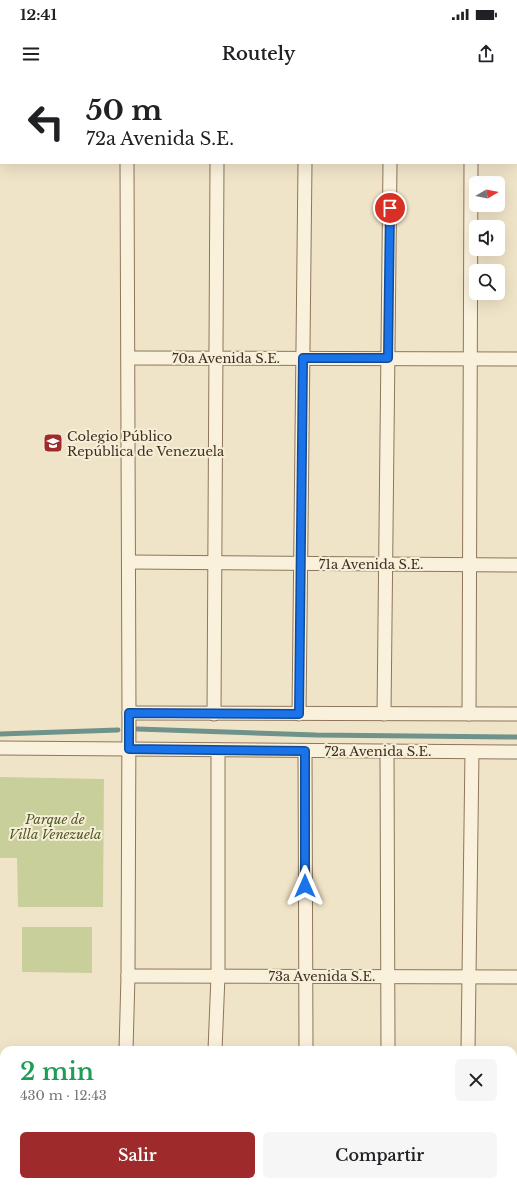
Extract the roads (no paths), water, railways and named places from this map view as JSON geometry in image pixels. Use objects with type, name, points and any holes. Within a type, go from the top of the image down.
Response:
[{"type":"street","points":[[126,1046],[128,976],[130,562],[127,164]]},
{"type":"street","points":[[214,714],[218,164]]},
{"type":"street","points":[[299,714],[305,164]]},
{"type":"street","points":[[384,714],[390,164]]},
{"type":"street","points":[[469,714],[471,164]]},
{"type":"street","name":"70a Avenida S.E.","points":[[128,358],[517,359]]},
{"type":"street","name":"71a Avenida S.E.","points":[[130,562],[517,564]]},
{"type":"street","points":[[129,713],[517,714]]},
{"type":"street","name":"72a Avenida S.E.","points":[[0,748],[517,752]]},
{"type":"street","points":[[215,1046],[218,976],[218,750]]},
{"type":"street","points":[[305,751],[306,1046]]},
{"type":"street","points":[[387,751],[388,1046]]},
{"type":"street","points":[[468,1046],[472,752]]},
{"type":"street","name":"73a Avenida S.E.","points":[[128,976],[517,977]]},
{"type":"waterway","points":[[137,729],[316,735],[517,737]]},
{"type":"waterway","points":[[0,734],[118,730]]},
{"type":"place","name":"Colegio Público República de Venezuela","points":[[53,443]]},
{"type":"park label","name":"Parque de Villa Venezuela","points":[[55,826]]}]
